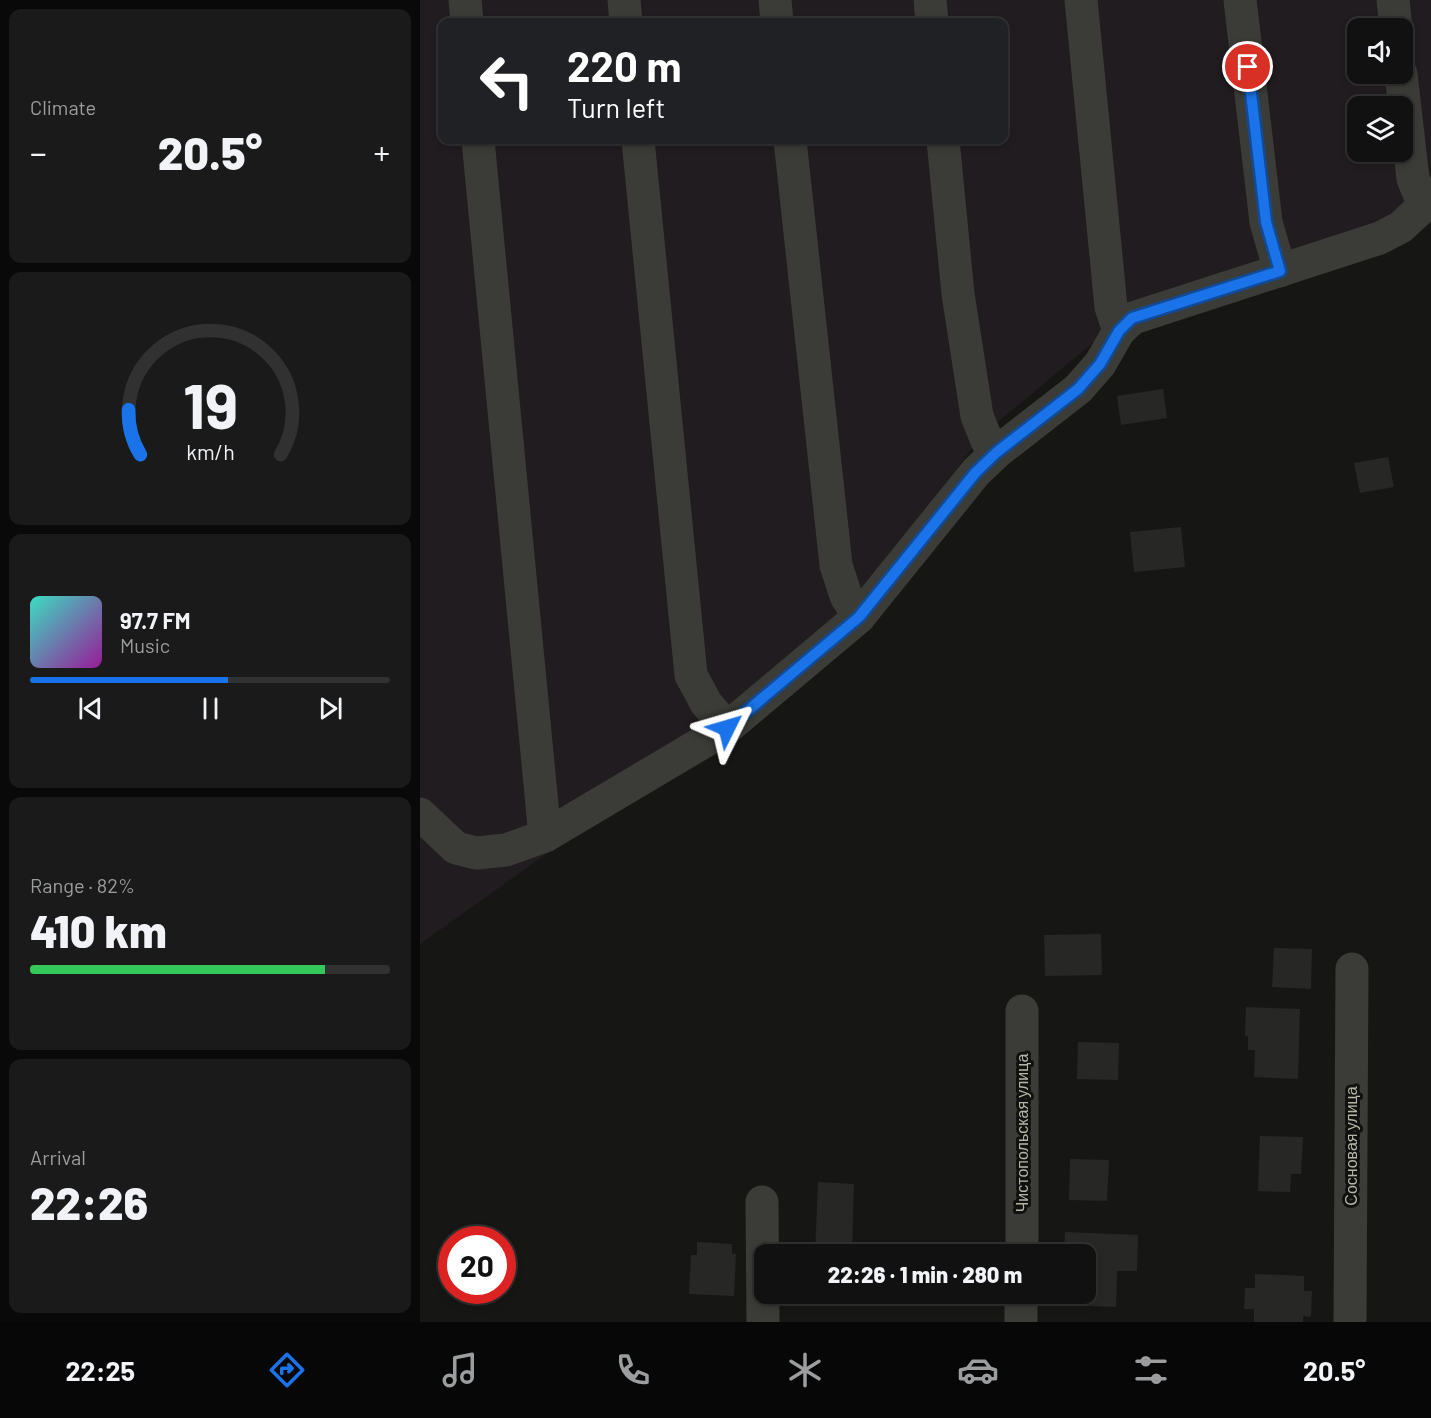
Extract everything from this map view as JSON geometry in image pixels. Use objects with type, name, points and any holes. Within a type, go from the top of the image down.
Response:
[{"type":"street","points":[[465,0],[467,18]]},
{"type":"street","points":[[624,0],[626,18]]},
{"type":"street","points":[[775,0],[777,18]]},
{"type":"street","points":[[930,0],[932,18]]},
{"type":"street","points":[[1081,0],[1111,307],[1119,331]]},
{"type":"street","points":[[1240,0],[1266,222],[1280,271]]},
{"type":"street","points":[[1393,0],[1395,18]]},
{"type":"street","points":[[420,814],[456,848],[476,853],[506,850],[545,836],[727,728],[859,617],[976,472],[997,452],[1078,389],[1100,364],[1119,331],[1132,318],[1380,238],[1401,227],[1427,202],[1413,179],[1402,84]]},
{"type":"street","points":[[478,144],[545,836]]},
{"type":"street","points":[[638,144],[691,675],[706,703],[727,728]]},
{"type":"street","points":[[790,144],[836,565],[846,596],[859,617]]},
{"type":"street","points":[[943,144],[958,294],[975,405],[987,441],[997,452]]},
{"type":"street","name":"Сосновая улица","points":[[1350,1322],[1352,969]]},
{"type":"street","name":"Чистопольская улица","points":[[1022,1011],[1022,1244]]},
{"type":"street","points":[[762,1202],[763,1322]]},
{"type":"street","points":[[1021,1322],[1022,1304]]},
{"type":"shaded area","points":[[420,0],[1431,0],[1431,188],[1366,239],[1120,320],[980,437],[867,594],[656,776],[420,944]]},
{"type":"building","points":[[1163,389],[1167,418],[1121,425],[1117,396]]},
{"type":"building","points":[[1388,457],[1394,487],[1360,493],[1354,463]]},
{"type":"building","points":[[1181,527],[1185,567],[1134,572],[1130,532]]},
{"type":"building","points":[[1101,934],[1102,975],[1045,976],[1044,935]]},
{"type":"building","points":[[1274,948],[1312,949],[1311,989],[1272,987]]},
{"type":"building","points":[[1246,1007],[1300,1009],[1298,1079],[1254,1077],[1255,1050],[1248,1050],[1248,1036],[1245,1036]]},
{"type":"building","points":[[1078,1042],[1119,1043],[1118,1080],[1077,1079]]},
{"type":"building","points":[[1260,1136],[1303,1137],[1301,1174],[1291,1174],[1290,1192],[1258,1191]]},
{"type":"building","points":[[1070,1159],[1109,1160],[1107,1201],[1069,1200]]},
{"type":"building","points":[[818,1182],[854,1184],[852,1244],[815,1244]]},
{"type":"building","points":[[1065,1232],[1138,1235],[1137,1271],[1117,1271],[1116,1307],[1069,1305],[1096,1304],[1096,1244],[1064,1244]]},
{"type":"building","points":[[697,1242],[732,1244],[732,1254],[736,1254],[734,1296],[689,1294],[691,1255],[697,1255]]},
{"type":"building","points":[[1255,1274],[1304,1276],[1304,1291],[1312,1291],[1311,1317],[1303,1316],[1303,1322],[1254,1322],[1254,1309],[1244,1309],[1245,1288],[1255,1288]]},
{"type":"route","points":[[727,728],[859,617],[976,472],[997,452],[1078,389],[1100,364],[1119,331],[1132,318],[1280,271],[1266,222],[1248,67]]}]
